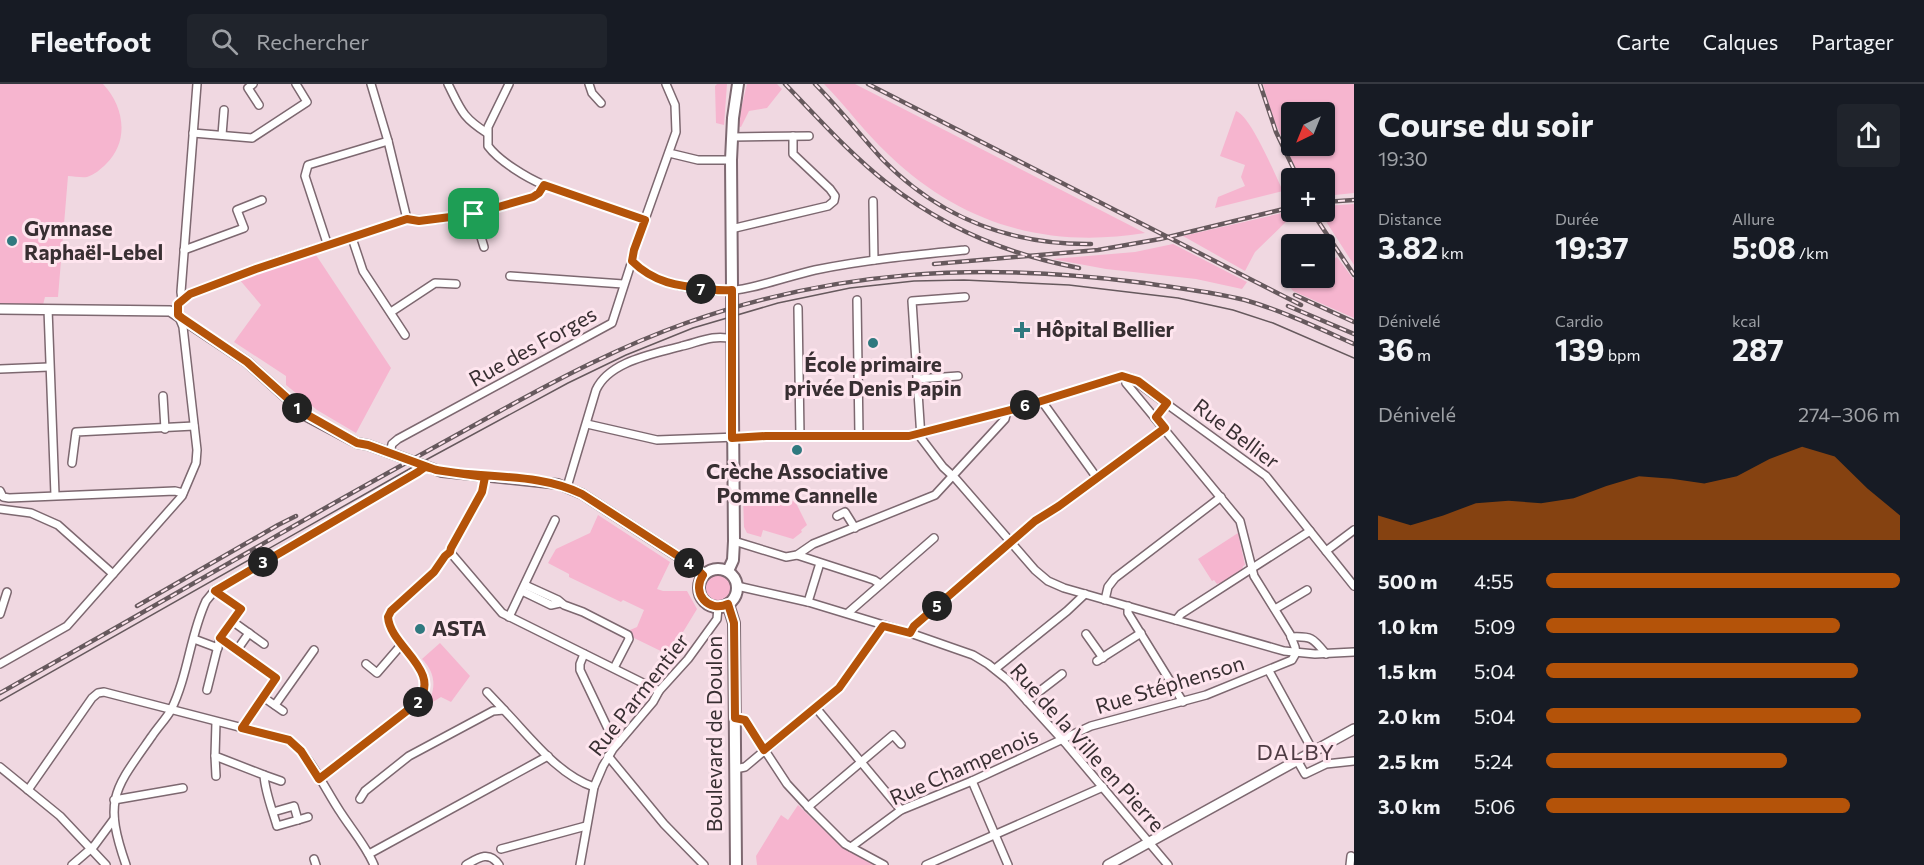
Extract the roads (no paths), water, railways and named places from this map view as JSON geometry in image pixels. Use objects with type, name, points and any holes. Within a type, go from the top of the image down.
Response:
[{"type":"main road","points":[[728,571],[733,560],[734,541],[730,160],[738,84]]},
{"type":"main road","points":[[715,568],[728,571],[734,576],[737,586],[736,595],[723,606],[708,604],[700,596],[698,587],[703,575],[715,568]]},
{"type":"main road","name":"Boulevard de Doulon","points":[[723,606],[732,617],[736,865]]},
{"type":"street","points":[[182,300],[197,84]]},
{"type":"street","points":[[253,84],[248,88],[259,105]]},
{"type":"street","points":[[194,133],[252,138],[307,102],[296,84]]},
{"type":"street","points":[[371,84],[407,219]]},
{"type":"street","points":[[448,84],[469,121],[487,133]]},
{"type":"street","points":[[509,84],[487,133],[488,146],[492,152],[544,185],[645,220]]},
{"type":"street","points":[[589,84],[592,93],[601,103]]},
{"type":"street","name":"Rue des Forges","points":[[390,453],[392,444],[398,439],[607,327],[616,317],[623,284],[634,250],[676,132],[675,105],[666,84]]},
{"type":"street","points":[[222,135],[224,110]]},
{"type":"street","points":[[731,229],[828,206],[834,201],[835,196],[830,189],[793,154],[793,136]]},
{"type":"street","points":[[732,137],[809,136]]},
{"type":"street","points":[[328,246],[305,176],[308,165],[388,141]]},
{"type":"street","points":[[669,153],[698,160],[730,160]]},
{"type":"street","points":[[0,664],[63,629],[183,493],[197,461],[183,327],[178,315],[178,304],[182,300],[190,294],[265,265],[407,219],[430,220],[474,214],[533,197],[544,185]]},
{"type":"street","points":[[184,250],[244,228],[237,210],[262,200]]},
{"type":"street","points":[[873,201],[874,260]]},
{"type":"street","points":[[474,214],[484,247]]},
{"type":"street","points":[[352,238],[363,271],[405,335]]},
{"type":"street","points":[[632,261],[642,270],[672,285],[718,291],[732,290],[818,269],[965,250]]},
{"type":"street","points":[[510,276],[623,284]]},
{"type":"street","points":[[391,312],[435,283],[456,284]]},
{"type":"street","points":[[965,297],[912,301],[920,434],[926,446],[1010,544],[1048,581],[1105,600],[1296,653],[1354,652]]},
{"type":"street","points":[[857,300],[859,435]]},
{"type":"street","points":[[798,308],[800,436]]},
{"type":"street","points":[[0,309],[170,311],[247,362],[308,417],[357,443],[425,467],[450,473],[541,482],[567,487],[582,494],[693,566],[703,575]]},
{"type":"street","points":[[48,309],[55,495]]},
{"type":"street","points":[[567,487],[599,384],[621,367],[661,351],[718,336],[732,339]]},
{"type":"street","points":[[0,369],[49,367]]},
{"type":"street","points":[[917,379],[958,376]]},
{"type":"street","points":[[587,424],[657,440],[909,436],[1007,411],[1122,376],[1129,380],[1240,521],[1254,576],[1291,637],[1296,653]]},
{"type":"street","name":"Rue Bellier","points":[[1129,380],[1167,403],[1266,476],[1354,586]]},
{"type":"street","points":[[163,396],[165,429]]},
{"type":"street","points":[[1041,400],[1097,478]]},
{"type":"street","points":[[1156,417],[1167,403]]},
{"type":"street","points":[[797,555],[813,544],[931,498],[1005,419],[1007,411]]},
{"type":"street","points":[[991,415],[995,426],[993,430]]},
{"type":"street","points":[[72,463],[76,432],[194,426]]},
{"type":"street","points":[[910,633],[914,626],[1035,521],[1165,428]]},
{"type":"street","points":[[126,865],[117,840],[114,800],[121,781],[171,710],[204,605],[215,591],[425,467]]},
{"type":"street","points":[[319,779],[417,703],[422,696],[425,684],[423,674],[389,626],[389,614],[434,572],[450,552],[482,492],[485,477]]},
{"type":"street","points":[[0,491],[3,497],[9,498],[176,491],[183,493]]},
{"type":"street","points":[[1105,600],[1108,587],[1115,578],[1221,497]]},
{"type":"street","points":[[0,509],[31,513],[58,525],[113,574]]},
{"type":"street","points":[[837,516],[845,512],[855,528]]},
{"type":"street","points":[[509,617],[555,520]]},
{"type":"street","points":[[1326,551],[1354,530]]},
{"type":"street","points":[[1176,620],[1180,614],[1310,531]]},
{"type":"street","points":[[849,612],[934,538]]},
{"type":"street","points":[[734,541],[782,557],[797,555],[880,584]]},
{"type":"street","points":[[450,552],[502,613],[659,691]]},
{"type":"street","points":[[808,602],[820,563]]},
{"type":"street","name":"Rue de la Ville en Pierre","points":[[737,586],[808,602],[910,633],[973,655],[995,669],[1027,700],[1150,841],[1168,865]]},
{"type":"street","points":[[524,588],[551,605],[560,603],[628,635],[629,639],[614,668]]},
{"type":"street","points":[[1275,609],[1307,590]]},
{"type":"street","points":[[207,690],[220,638],[241,609],[215,591]]},
{"type":"street","points":[[0,614],[7,592]]},
{"type":"street","points":[[995,669],[1085,594]]},
{"type":"street","points":[[717,619],[723,606]]},
{"type":"street","points":[[1128,606],[1128,613],[1183,702]]},
{"type":"street","points":[[717,619],[732,617]]},
{"type":"street","name":"Rue Parmentier","points":[[580,865],[594,787],[608,756],[653,702],[659,691],[688,659],[717,619]]},
{"type":"street","points":[[232,621],[264,644]]},
{"type":"street","points":[[735,769],[745,767],[839,688],[883,626]]},
{"type":"street","points":[[237,650],[249,633]]},
{"type":"street","points":[[1086,634],[1100,660],[1141,633]]},
{"type":"street","points":[[1291,637],[1305,636],[1313,639],[1326,654]]},
{"type":"street","points":[[220,638],[288,687]]},
{"type":"street","points":[[194,639],[218,648]]},
{"type":"street","points":[[366,664],[377,673],[402,644]]},
{"type":"street","points":[[275,705],[314,650]]},
{"type":"street","name":"Rue Stéphenson","points":[[1062,740],[1091,726],[1206,695],[1289,663],[1296,653]]},
{"type":"street","points":[[584,654],[580,669],[611,735],[618,743]]},
{"type":"street","points":[[1269,671],[1313,751]]},
{"type":"street","points":[[1027,700],[1062,674]]},
{"type":"street","points":[[242,728],[276,678]]},
{"type":"street","points":[[28,790],[98,693],[104,692],[289,740],[301,751],[374,865]]},
{"type":"street","points":[[487,692],[548,756],[580,780],[594,787]]},
{"type":"street","points":[[263,697],[283,711]]},
{"type":"street","points":[[816,708],[901,810]]},
{"type":"street","points":[[360,799],[365,791],[409,756],[493,711],[504,710]]},
{"type":"street","points":[[735,718],[745,720],[787,784],[845,844],[884,865]]},
{"type":"street","points":[[216,722],[214,756],[216,776]]},
{"type":"street","points":[[1108,865],[1354,729]]},
{"type":"street","points":[[808,807],[893,735],[901,744]]},
{"type":"street","name":"Rue Champenois","points":[[851,847],[901,810],[1062,740]]},
{"type":"street","points":[[214,756],[281,781]]},
{"type":"street","points":[[369,854],[548,756]]},
{"type":"street","points":[[608,756],[664,824],[704,865]]},
{"type":"street","points":[[1297,760],[1305,774],[1326,764],[1354,761]]},
{"type":"street","points":[[0,767],[60,816],[106,865]]},
{"type":"street","points":[[264,775],[277,826],[309,817]]},
{"type":"street","points":[[972,781],[1008,865]]},
{"type":"street","points":[[926,865],[1103,787]]},
{"type":"street","points":[[114,800],[183,788]]},
{"type":"street","points":[[273,812],[294,806],[298,820]]},
{"type":"street","points":[[72,865],[91,849],[114,819]]},
{"type":"street","points":[[501,849],[586,826]]},
{"type":"street","points":[[466,865],[484,856],[492,857],[499,865]]},
{"type":"street","points":[[1350,865],[1351,856]]},
{"type":"tram line","points":[[0,701],[411,468],[568,383],[626,355],[693,328],[778,303],[850,288],[914,281],[964,280],[1069,285],[1178,298],[1233,310],[1273,323],[1354,358]]},
{"type":"railway","points":[[785,84],[860,160],[908,199],[954,226],[1002,247],[1079,268]]},
{"type":"railway","points":[[815,84],[883,160],[905,180],[952,212],[1004,233],[1061,243],[1091,244]]},
{"type":"railway","points":[[868,84],[1301,305]]},
{"type":"railway","points":[[1260,84],[1276,132],[1293,168]]},
{"type":"railway","points":[[1335,201],[1354,200]]},
{"type":"railway","points":[[934,264],[1098,250],[1160,239],[1281,210]]},
{"type":"railway","points":[[1319,222],[1354,275]]},
{"type":"railway","points":[[0,693],[342,498],[545,387],[638,342],[686,323],[742,305],[797,291],[853,281],[908,275],[964,272],[1078,276],[1136,282],[1245,300],[1287,315],[1354,344]]},
{"type":"railway","points":[[1295,295],[1354,322]]},
{"type":"railway","points":[[1288,306],[1354,334]]},
{"type":"railway","points":[[137,606],[296,516]]},
{"type":"place","name":"Gymnase Raphaël-Lebel","points":[[12,241]]},
{"type":"place","name":"Hôpital Bellier","points":[[1022,330]]},
{"type":"place","name":"École primaire privée Denis Papin","points":[[873,343]]},
{"type":"place","name":"Crèche Associative Pomme Cannelle","points":[[797,450]]},
{"type":"place","name":"ASTA","points":[[420,629]]},
{"type":"district","name":"DALBY","points":[[1296,752]]}]
